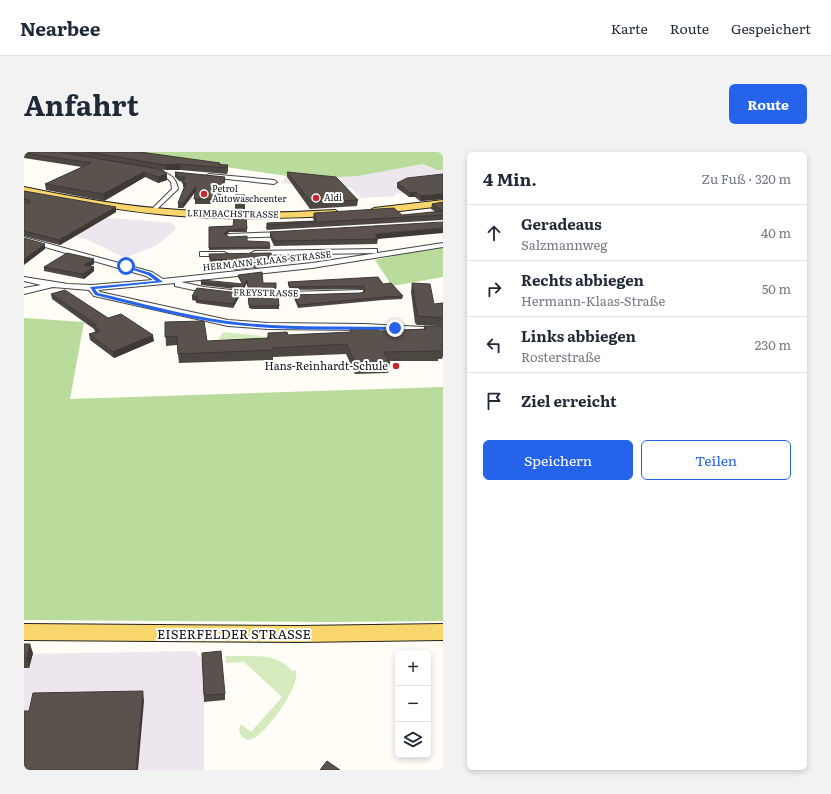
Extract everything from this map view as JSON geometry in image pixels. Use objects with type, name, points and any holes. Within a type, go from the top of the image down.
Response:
[{"type":"main road","name":"LEIMBACHSTRASSE","points":[[24,190],[99,204],[153,211],[256,215],[342,213]]},
{"type":"main road","points":[[364,212],[443,204]]},
{"type":"main road","name":"EISERFELDER STRASSE","points":[[24,632],[299,634],[443,632]]},
{"type":"street","points":[[148,169],[170,174],[174,181],[174,189],[153,211]]},
{"type":"street","points":[[201,175],[274,182]]},
{"type":"street","points":[[228,236],[293,233]]},
{"type":"street","points":[[24,239],[150,274],[160,282]]},
{"type":"street","name":"HERMANN-KLAAS-STRASSE","points":[[91,288],[267,272],[389,256],[443,245]]},
{"type":"street","points":[[204,254],[377,251],[389,256]]},
{"type":"street","points":[[24,279],[52,285],[91,288],[96,294],[204,319],[228,322],[268,326],[364,327],[443,331]]},
{"type":"street","name":"FREYSTRASSE","points":[[174,281],[181,285],[240,294],[287,295],[360,292]]},
{"type":"street","points":[[24,291],[52,285]]},
{"type":"shaded area","points":[[423,164],[437,170],[443,170],[443,193],[424,191],[393,194],[396,196],[361,198],[350,187],[317,187],[281,183],[287,176],[324,178],[358,176]]},
{"type":"shaded area","points":[[46,207],[111,218],[173,223],[176,229],[157,245],[125,258],[88,240],[24,223]]},
{"type":"shaded area","points":[[195,651],[202,659],[204,702],[204,770],[24,770],[24,654]]},
{"type":"green space","points":[[122,152],[443,152],[443,170],[437,170],[423,164],[358,176],[324,178],[287,176]]},
{"type":"green space","points":[[443,245],[443,277],[392,286],[375,260]]},
{"type":"green space","points":[[24,318],[84,322],[70,399],[443,387],[443,621],[329,622],[24,620]]},
{"type":"green space","points":[[223,332],[263,336],[265,345],[213,348]]},
{"type":"green space","points":[[225,656],[261,656],[278,660],[292,671],[296,670],[296,678],[293,687],[282,707],[268,726],[255,738],[248,740],[241,736],[239,730],[241,724],[251,732],[282,697],[244,662],[226,663]]},
{"type":"building","points":[[24,152],[60,152],[163,170],[167,174],[158,177],[144,172],[103,194],[45,184],[91,163]]},
{"type":"building","points":[[87,152],[140,152],[220,163],[219,165],[228,165],[227,168],[180,164],[166,165]]},
{"type":"building","points":[[175,172],[225,177],[218,199],[194,199],[196,186],[183,204],[178,203],[186,183],[182,183],[185,177],[178,177]]},
{"type":"building","points":[[287,172],[336,177],[358,200],[311,202]]},
{"type":"building","points":[[443,174],[443,194],[421,196],[416,192],[410,193],[397,183],[407,178]]},
{"type":"building","points":[[24,191],[116,207],[59,240],[24,231],[24,205],[31,202],[24,199]]},
{"type":"building","points":[[235,195],[245,195],[245,199],[235,199]]},
{"type":"building","points":[[443,202],[443,211],[432,204]]},
{"type":"building","points":[[394,208],[402,215],[443,211],[443,215],[267,225],[267,223],[316,221],[314,213]]},
{"type":"building","points":[[234,217],[246,217],[247,229],[229,230],[224,234],[229,237],[247,236],[247,241],[269,242],[270,247],[209,248],[209,227],[233,226]]},
{"type":"building","points":[[443,222],[443,228],[375,234],[378,239],[274,241],[270,232]]},
{"type":"building","points":[[24,238],[45,244],[24,259]]},
{"type":"building","points":[[67,253],[94,259],[84,265],[94,267],[83,274],[44,267]]},
{"type":"building","points":[[271,253],[272,257],[260,257],[261,263],[234,266],[231,260],[210,259],[209,254]]},
{"type":"building","points":[[262,272],[263,283],[276,283],[276,288],[248,287],[247,280],[243,287],[201,282],[202,280],[243,284],[238,275]]},
{"type":"building","points":[[378,277],[383,284],[391,283],[403,296],[299,305],[294,295],[360,293],[365,292],[364,286],[290,287],[288,282]]},
{"type":"building","points":[[412,283],[430,284],[434,304],[443,303],[443,318],[418,316]]},
{"type":"building","points":[[197,288],[239,293],[233,304],[196,300],[198,297],[192,296]]},
{"type":"building","points":[[65,290],[108,318],[121,314],[153,335],[113,352],[89,334],[100,331],[94,326],[97,325],[51,294]]},
{"type":"building","points":[[248,295],[278,296],[279,306],[249,305]]},
{"type":"building","points":[[204,321],[207,341],[269,338],[268,333],[287,332],[288,335],[351,332],[350,329],[378,328],[379,331],[426,329],[424,326],[443,326],[443,345],[441,345],[443,350],[384,352],[390,363],[356,365],[347,344],[272,348],[273,350],[178,354],[177,336],[165,337],[165,322]]},
{"type":"building","points":[[24,644],[30,644],[27,658],[24,658]]},
{"type":"building","points":[[221,651],[225,694],[204,695],[202,653]]},
{"type":"building","points":[[143,691],[136,770],[24,770],[24,711],[29,711],[33,693]]},
{"type":"building","points":[[327,761],[340,770],[320,770]]},
{"type":"place","name":"Petrol Autowaschcenter","points":[[204,194]]},
{"type":"place","name":"Aldi","points":[[316,198]]},
{"type":"place","name":"Hans-Reinhardt-Schule","points":[[396,366]]},
{"type":"route","points":[[126,266],[150,274],[157,278],[160,282],[91,288],[96,294],[204,319],[268,326],[395,328]]}]
